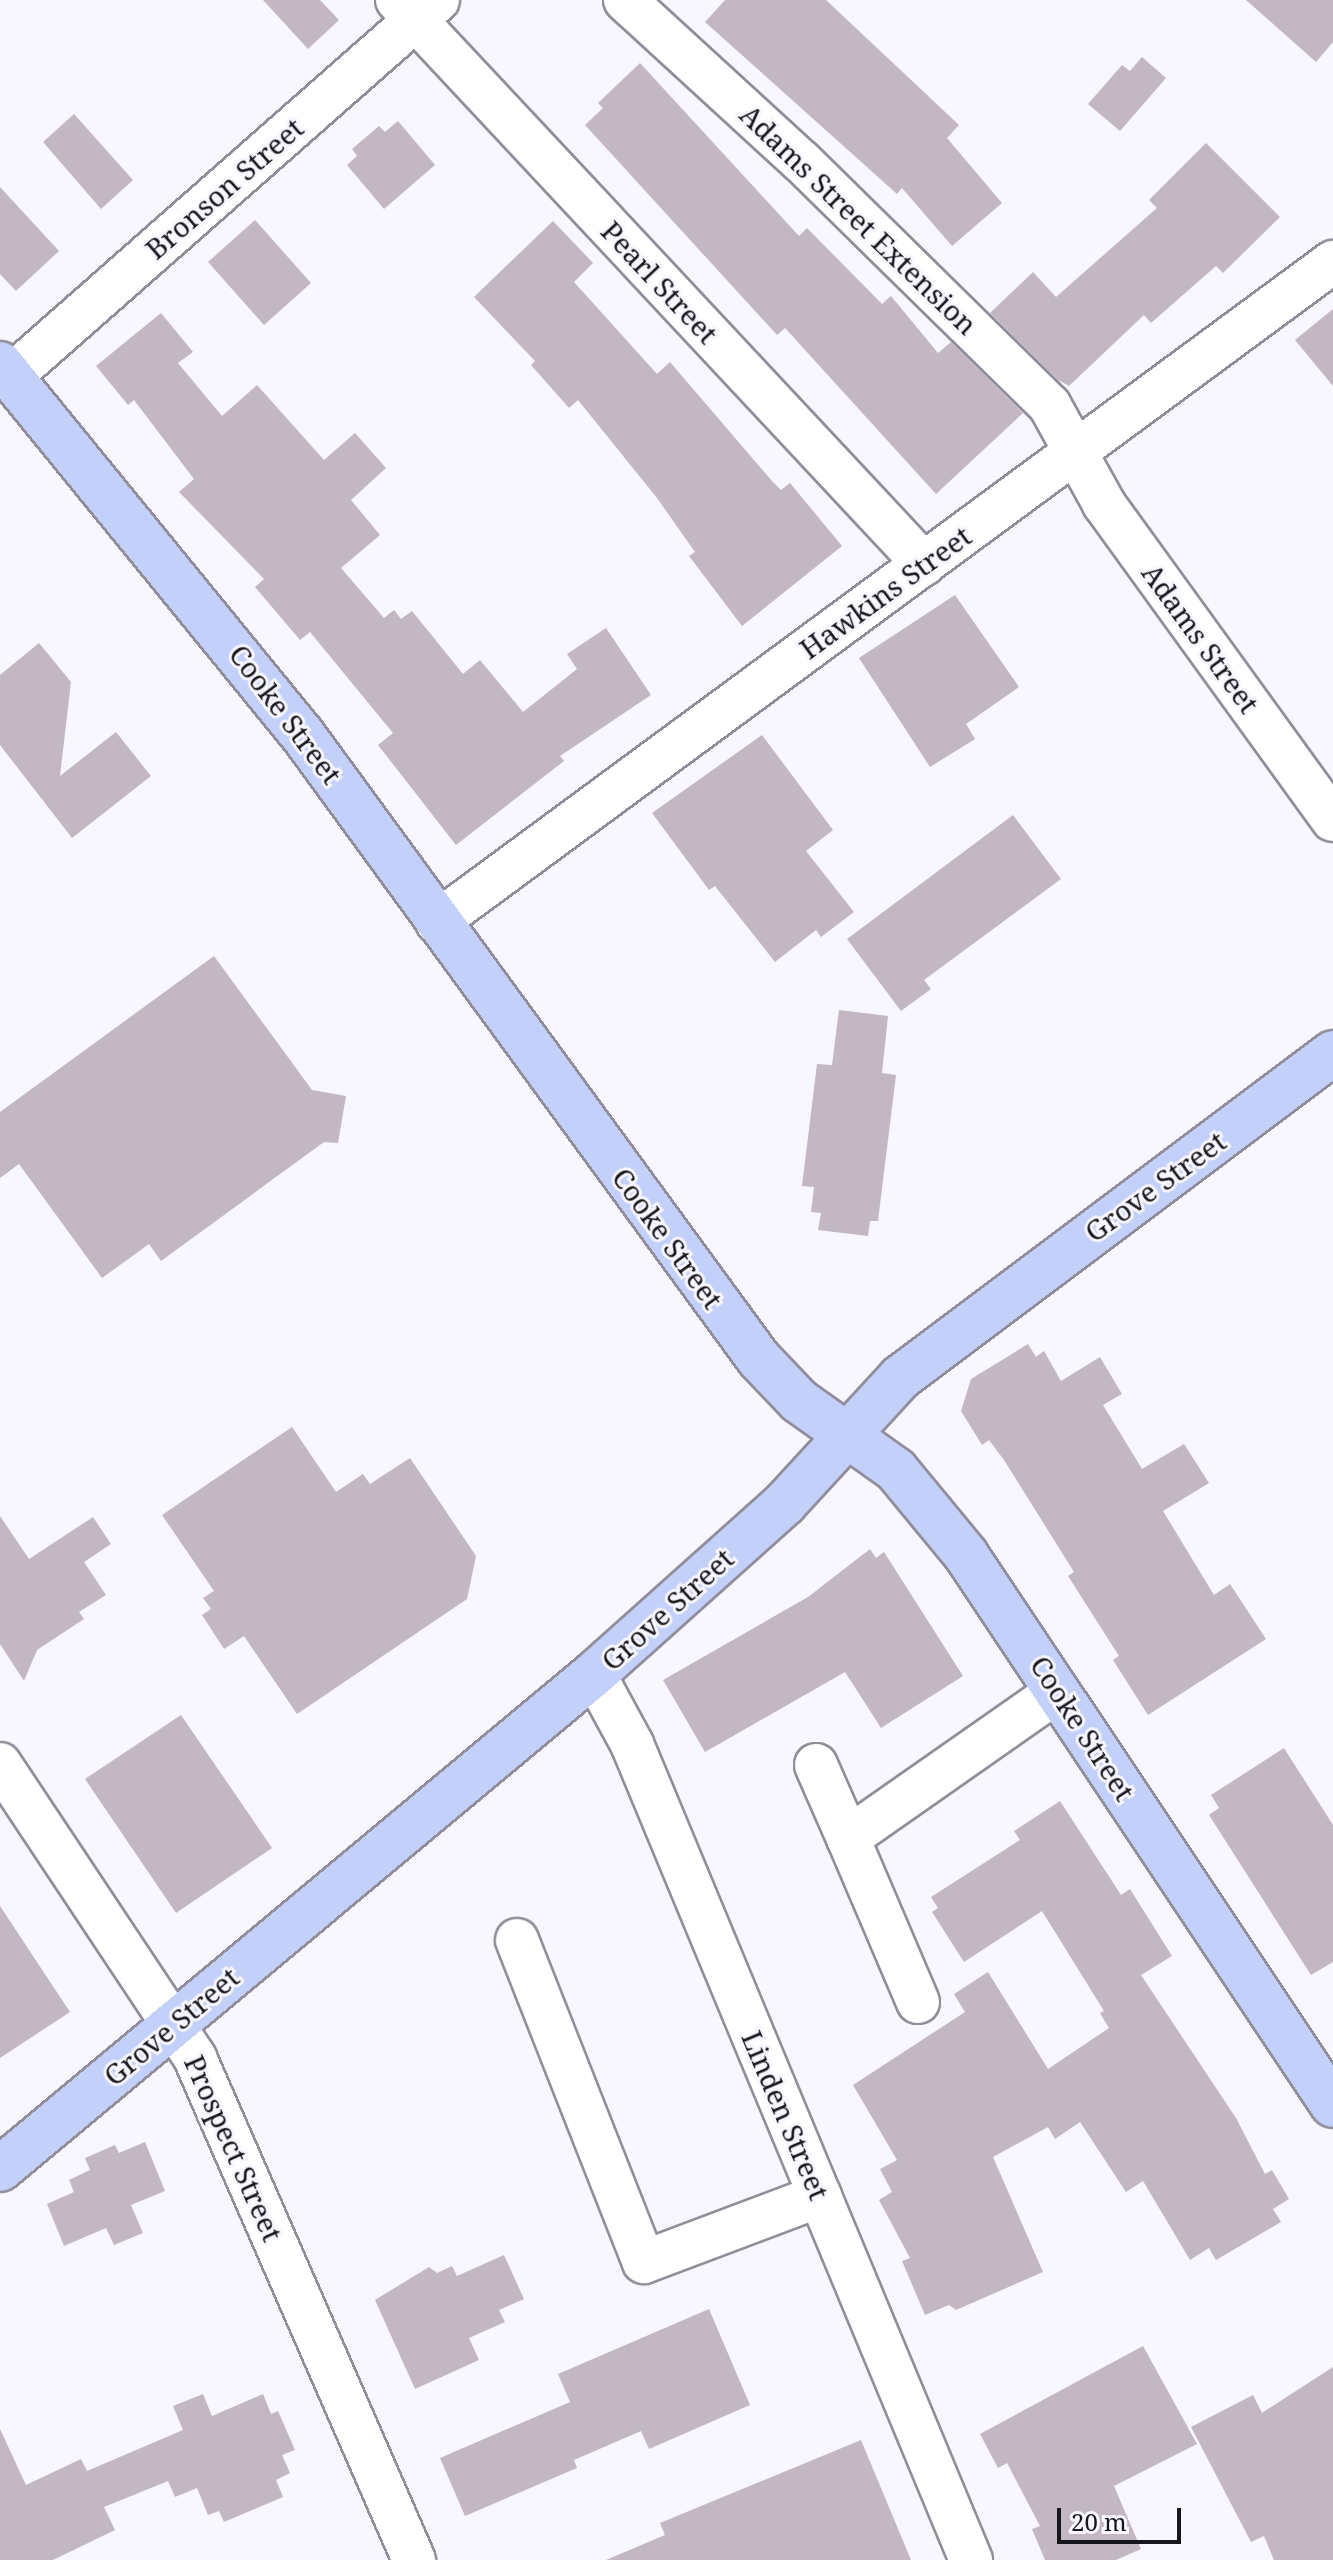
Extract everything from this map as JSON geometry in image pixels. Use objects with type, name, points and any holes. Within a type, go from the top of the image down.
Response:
[{"type":"main road","name":"Cooke Street","points":[[5,370],[223,632],[759,1359],[799,1401],[908,1482],[966,1555],[1333,2105]]},
{"type":"main road","name":"Grove Street","points":[[0,2169],[594,1674],[785,1503],[887,1389],[938,1346],[1333,1053]]},
{"type":"street","name":"Adams Street Extension","points":[[625,0],[801,161],[1040,394],[1076,451]]},
{"type":"street","name":"Bronson Street","points":[[5,370],[417,7]]},
{"type":"street","name":"Pearl Street","points":[[417,7],[924,564]]},
{"type":"street","name":"Hawkins Street","points":[[437,922],[1333,262]]},
{"type":"street","name":"Adams Street","points":[[1076,451],[1104,504],[1333,820]]},
{"type":"street","name":"Linden Street","points":[[594,1674],[632,1744],[971,2560]]},
{"type":"street","points":[[848,1838],[1058,1691]]},
{"type":"street","name":"Prospect Street","points":[[0,1764],[174,2024],[215,2099],[414,2560]]},
{"type":"street","points":[[816,1765],[918,2002]]},
{"type":"street","points":[[517,1940],[644,2262],[820,2196]]},
{"type":"building","points":[[263,0],[320,0],[339,20],[308,49]]},
{"type":"building","points":[[725,0],[826,0],[959,125],[947,138],[1002,203],[952,246],[902,188],[897,194],[705,22]]},
{"type":"building","points":[[1246,0],[1333,0],[1333,42],[1316,62]]},
{"type":"building","points":[[1142,57],[1166,78],[1120,131],[1088,104],[1122,65],[1130,71]]},
{"type":"building","points":[[640,63],[799,236],[807,228],[882,304],[891,296],[938,353],[951,342],[1023,413],[936,494],[785,328],[777,335],[585,125],[603,108],[598,103]]},
{"type":"building","points":[[74,114],[133,180],[101,209],[43,142]]},
{"type":"building","points":[[398,121],[435,165],[384,209],[347,165],[357,156],[352,149],[379,126],[385,132]]},
{"type":"building","points":[[1206,143],[1280,217],[1223,273],[1216,266],[1151,323],[1144,315],[1069,386],[1058,380],[990,313],[1033,272],[1056,297],[1157,208],[1149,200]]},
{"type":"building","points":[[0,187],[59,251],[16,291],[0,274]]},
{"type":"building","points":[[255,220],[311,283],[264,325],[208,262]]},
{"type":"building","points":[[553,221],[593,263],[574,282],[657,374],[670,362],[772,481],[781,490],[790,483],[842,546],[742,626],[689,556],[695,552],[657,498],[578,400],[569,408],[531,365],[535,361],[474,297]]},
{"type":"building","points":[[1333,309],[1333,386],[1295,340]]},
{"type":"building","points":[[161,313],[193,352],[178,363],[222,416],[257,385],[324,460],[355,433],[386,468],[351,500],[380,535],[341,568],[384,618],[394,610],[401,619],[412,611],[463,674],[480,660],[523,712],[577,669],[567,654],[606,628],[651,695],[560,756],[564,761],[456,845],[378,745],[393,733],[310,632],[300,640],[255,587],[264,579],[179,492],[194,479],[134,400],[128,405],[96,366]]},
{"type":"building","points":[[955,595],[1019,687],[966,724],[975,739],[930,767],[859,658]]},
{"type":"building","points":[[39,643],[71,682],[60,776],[116,732],[151,776],[72,838],[0,745],[0,675]]},
{"type":"building","points":[[762,735],[833,830],[806,851],[854,912],[821,937],[816,930],[775,962],[715,886],[709,890],[652,813]]},
{"type":"building","points":[[1013,815],[1061,879],[924,980],[931,989],[901,1011],[847,939]]},
{"type":"building","points":[[214,956],[312,1090],[346,1096],[338,1143],[324,1142],[161,1261],[149,1244],[102,1278],[19,1164],[0,1178],[0,1112]]},
{"type":"building","points":[[839,1010],[888,1016],[882,1073],[896,1075],[878,1221],[870,1221],[868,1236],[818,1230],[821,1213],[811,1212],[814,1187],[802,1186],[817,1064],[832,1065]]},
{"type":"building","points":[[1028,1344],[1036,1357],[1044,1351],[1061,1381],[1100,1357],[1122,1394],[1103,1405],[1142,1469],[1184,1444],[1209,1483],[1163,1511],[1214,1595],[1230,1584],[1266,1639],[1148,1715],[1113,1660],[1119,1656],[1068,1576],[1074,1572],[1004,1460],[989,1440],[982,1445],[961,1411],[971,1379]]},
{"type":"building","points":[[292,1427],[336,1492],[363,1474],[370,1484],[410,1458],[476,1556],[467,1599],[297,1714],[244,1636],[224,1649],[202,1615],[211,1609],[203,1598],[214,1591],[162,1515]]},
{"type":"building","points":[[0,1516],[29,1559],[93,1517],[111,1544],[84,1562],[106,1595],[79,1612],[84,1619],[37,1650],[24,1681],[0,1644]]},
{"type":"building","points":[[870,1549],[876,1558],[884,1552],[963,1676],[881,1728],[845,1672],[705,1752],[663,1680],[808,1597]]},
{"type":"building","points":[[181,1715],[272,1848],[176,1913],[85,1779]]},
{"type":"building","points":[[1284,1748],[1333,1825],[1333,1962],[1311,1975],[1209,1815],[1219,1808],[1211,1795]]},
{"type":"building","points":[[1060,1801],[1121,1895],[1130,1889],[1172,1956],[1141,1975],[1236,2118],[1265,2174],[1272,2170],[1289,2199],[1273,2209],[1281,2222],[1216,2260],[1209,2248],[1190,2260],[1143,2181],[1126,2192],[1080,2122],[1055,2139],[1048,2127],[993,2157],[1043,2272],[956,2310],[949,2305],[925,2315],[902,2261],[910,2258],[879,2200],[892,2192],[880,2169],[897,2160],[853,2085],[965,2012],[954,1994],[988,1972],[1048,2069],[1109,2028],[1100,2013],[1104,2011],[1042,1911],[964,1962],[932,1912],[938,1908],[931,1897],[1020,1840],[1014,1831]]},
{"type":"building","points":[[0,1906],[70,2012],[0,2058]]},
{"type":"building","points":[[145,2142],[165,2191],[131,2205],[143,2233],[114,2245],[106,2228],[64,2246],[47,2204],[74,2192],[69,2180],[90,2170],[85,2158],[115,2145],[119,2153]]},
{"type":"building","points":[[504,2255],[524,2299],[499,2310],[505,2322],[469,2338],[479,2360],[415,2389],[375,2300],[429,2267],[437,2273],[452,2266],[457,2276]]},
{"type":"building","points":[[709,2309],[750,2405],[649,2449],[641,2431],[574,2460],[577,2468],[465,2516],[440,2458],[570,2402],[558,2374]]},
{"type":"building","points":[[1143,2346],[1197,2444],[1114,2486],[1141,2549],[1116,2560],[1045,2560],[1032,2529],[1040,2526],[1007,2463],[998,2468],[980,2434]]},
{"type":"building","points":[[1333,2367],[1333,2560],[1274,2560],[1264,2536],[1251,2542],[1191,2427],[1253,2395],[1262,2413]]},
{"type":"building","points":[[203,2394],[212,2416],[263,2394],[271,2414],[278,2411],[295,2450],[282,2455],[290,2473],[276,2480],[283,2497],[224,2522],[219,2511],[208,2515],[197,2488],[175,2497],[168,2481],[104,2507],[115,2530],[53,2560],[0,2560],[0,2429],[26,2485],[81,2459],[87,2471],[183,2430],[173,2406]]},
{"type":"building","points":[[861,2440],[911,2560],[606,2560],[665,2535],[660,2523]]}]
